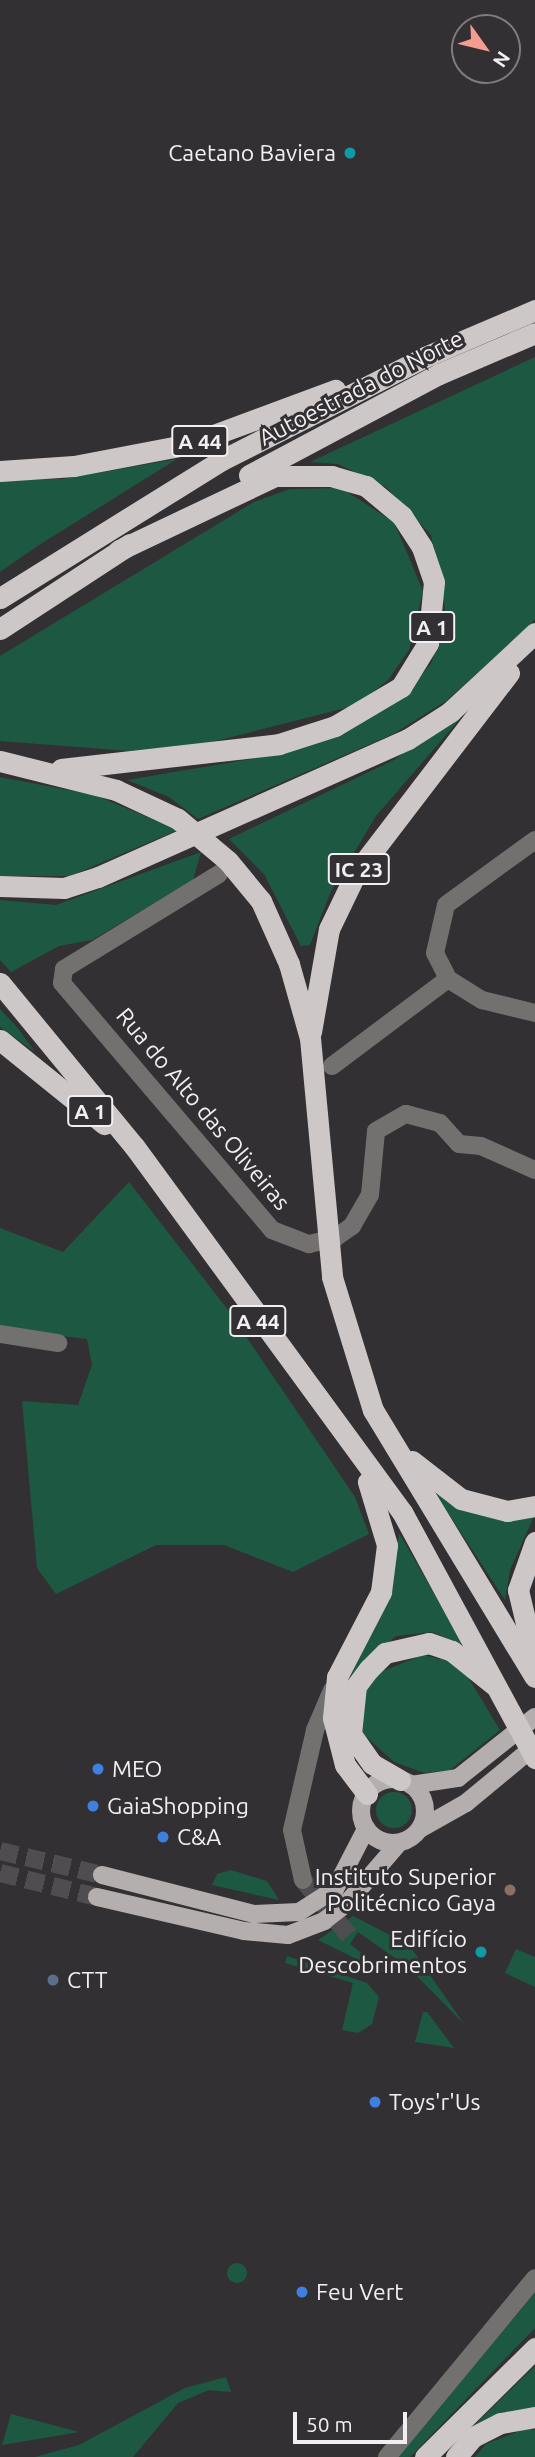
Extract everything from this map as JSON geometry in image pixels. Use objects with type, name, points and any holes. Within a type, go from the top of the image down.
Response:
[{"type":"highway","points":[[0,598],[222,460],[391,374],[535,310]]},
{"type":"highway","name":"Autoestrada do Norte","points":[[0,629],[119,550],[361,414],[535,333]]},
{"type":"highway","name":"A 44","points":[[0,471],[74,466],[188,444],[226,434],[287,404],[391,374]]},
{"type":"highway","name":"A 1","points":[[53,770],[279,744],[335,726],[401,687],[428,643],[434,582],[422,547],[402,516],[366,486],[332,476],[275,476],[119,550]]},
{"type":"highway","points":[[0,886],[64,888],[98,877],[408,739],[450,712],[535,633]]},
{"type":"highway","name":"IC 23","points":[[310,1038],[329,929],[356,873],[535,640]]},
{"type":"highway","points":[[0,761],[53,770],[147,803],[178,819],[228,861],[278,934],[310,1038],[332,1277],[373,1410],[535,1677]]},
{"type":"highway","name":"A 44","points":[[0,983],[118,1125],[349,1445],[402,1512],[506,1697],[535,1758]]},
{"type":"highway","name":"A 1","points":[[0,1040],[100,1119],[168,1197]]},
{"type":"highway","points":[[390,1439],[434,1483],[461,1499],[507,1511],[535,1506]]},
{"type":"highway","points":[[349,1445],[379,1504],[387,1545],[381,1592],[337,1677],[334,1718],[342,1753],[367,1794]]},
{"type":"highway","points":[[535,1542],[518,1590],[535,1661]]},
{"type":"highway","points":[[405,1782],[372,1764],[351,1734],[356,1686],[385,1653],[429,1643],[452,1651],[506,1697]]},
{"type":"highway","points":[[437,2457],[452,2447],[535,2348]]},
{"type":"highway","points":[[425,2457],[473,2437],[535,2417]]},
{"type":"main road","points":[[102,1875],[254,1914],[299,1912],[335,1889],[366,1829],[367,1794],[386,1780],[405,1782],[458,1778],[484,1761],[535,1717]]},
{"type":"main road","points":[[97,1897],[288,1935],[348,1902],[399,1843],[494,1781],[535,1746]]},
{"type":"main road","points":[[405,1782],[425,1805],[420,1829]]},
{"type":"main road","points":[[366,1829],[399,1843]]},
{"type":"street","points":[[535,840],[446,905],[435,953],[448,979],[482,1000],[535,1013]]},
{"type":"street","name":"Rua do Alto das Oliveiras","points":[[219,874],[64,969],[62,983],[272,1230],[309,1244],[335,1238],[364,1213],[370,1195],[372,1143],[383,1121],[405,1114],[440,1124],[459,1144],[481,1146],[535,1170]]},
{"type":"street","points":[[332,1066],[448,979]]},
{"type":"street","points":[[0,1334],[58,1343]]},
{"type":"street","points":[[303,1880],[292,1830],[315,1730],[337,1677]]},
{"type":"street","points":[[387,2457],[535,2278]]},
{"type":"green space","points":[[535,357],[535,619],[529,626],[446,701],[393,734],[198,819],[169,797],[127,780],[275,755],[364,721],[412,687],[432,662],[445,608],[431,535],[386,487],[338,464],[310,462]]},
{"type":"green space","points":[[177,459],[0,572],[0,480],[62,479]]},
{"type":"green space","points":[[341,488],[394,522],[423,591],[409,650],[388,680],[357,705],[208,743],[129,751],[0,741],[0,656],[254,502],[290,489]]},
{"type":"green space","points":[[478,698],[376,816],[331,891],[310,945],[301,946],[264,874],[229,839],[394,760]]},
{"type":"green space","points":[[0,777],[95,795],[178,830],[70,876],[0,876]]},
{"type":"green space","points":[[201,852],[193,880],[92,940],[59,946],[11,972],[0,960],[0,900],[56,905]]},
{"type":"green space","points":[[0,1009],[16,1026],[35,1052],[0,1027]]},
{"type":"green space","points":[[129,1182],[228,1310],[355,1497],[369,1534],[293,1572],[224,1545],[156,1545],[56,1594],[37,1568],[22,1401],[78,1405],[92,1365],[87,1339],[0,1329],[0,1228],[63,1252]]},
{"type":"green space","points":[[435,1493],[475,1512],[535,1514],[510,1570],[505,1600]]},
{"type":"green space","points":[[399,1533],[464,1645],[432,1632],[396,1636],[350,1676],[392,1590]]},
{"type":"green space","points":[[423,1655],[448,1661],[468,1677],[500,1730],[450,1770],[425,1773],[394,1762],[362,1733],[364,1693],[380,1672]]},
{"type":"green space","points":[[394,1792],[407,1797],[412,1810],[407,1823],[394,1828],[381,1823],[376,1810],[381,1797]]},
{"type":"green space","points":[[231,1870],[267,1881],[279,1900],[212,1885],[217,1874]]},
{"type":"green space","points":[[353,1916],[409,1945],[464,2024],[409,1968],[358,1932],[350,1944],[391,1976],[318,1940]]},
{"type":"green space","points":[[516,1949],[535,1957],[535,1987],[505,1973]]},
{"type":"green space","points":[[287,1956],[367,1983],[379,1997],[372,2024],[358,2033],[342,2030],[353,1983],[285,1963]]},
{"type":"green space","points":[[423,2012],[427,2012],[454,2048],[415,2042]]},
{"type":"green space","points":[[237,2263],[244,2266],[247,2273],[244,2280],[237,2283],[230,2280],[227,2273],[230,2266]]},
{"type":"green space","points":[[535,2293],[535,2328],[410,2457],[396,2457]]},
{"type":"green space","points":[[535,2366],[535,2411],[458,2441]]},
{"type":"green space","points":[[226,2377],[231,2392],[209,2390],[178,2403],[133,2457],[35,2457],[79,2445],[185,2388]]},
{"type":"green space","points":[[11,2414],[79,2432],[2,2445]]},
{"type":"green space","points":[[527,2428],[535,2430],[535,2457],[475,2457],[486,2444]]},
{"type":"tunnel","points":[[0,1851],[102,1875]]},
{"type":"tunnel","points":[[0,1873],[97,1897]]},
{"type":"tunnel","points":[[303,1880],[352,1939]]},
{"type":"place","name":"Caetano Baviera","points":[[350,153]]},
{"type":"place","name":"MEO","points":[[98,1769]]},
{"type":"place","name":"GaiaShopping","points":[[93,1806]]},
{"type":"place","name":"C&A","points":[[163,1837]]},
{"type":"place","name":"Instituto Superior Politécnico Gaya","points":[[510,1890]]},
{"type":"place","name":"Edifício Descobrimentos","points":[[481,1952]]},
{"type":"place","name":"CTT","points":[[53,1980]]},
{"type":"place","name":"Toys'r'Us","points":[[375,2102]]},
{"type":"place","name":"Feu Vert","points":[[302,2292]]}]
